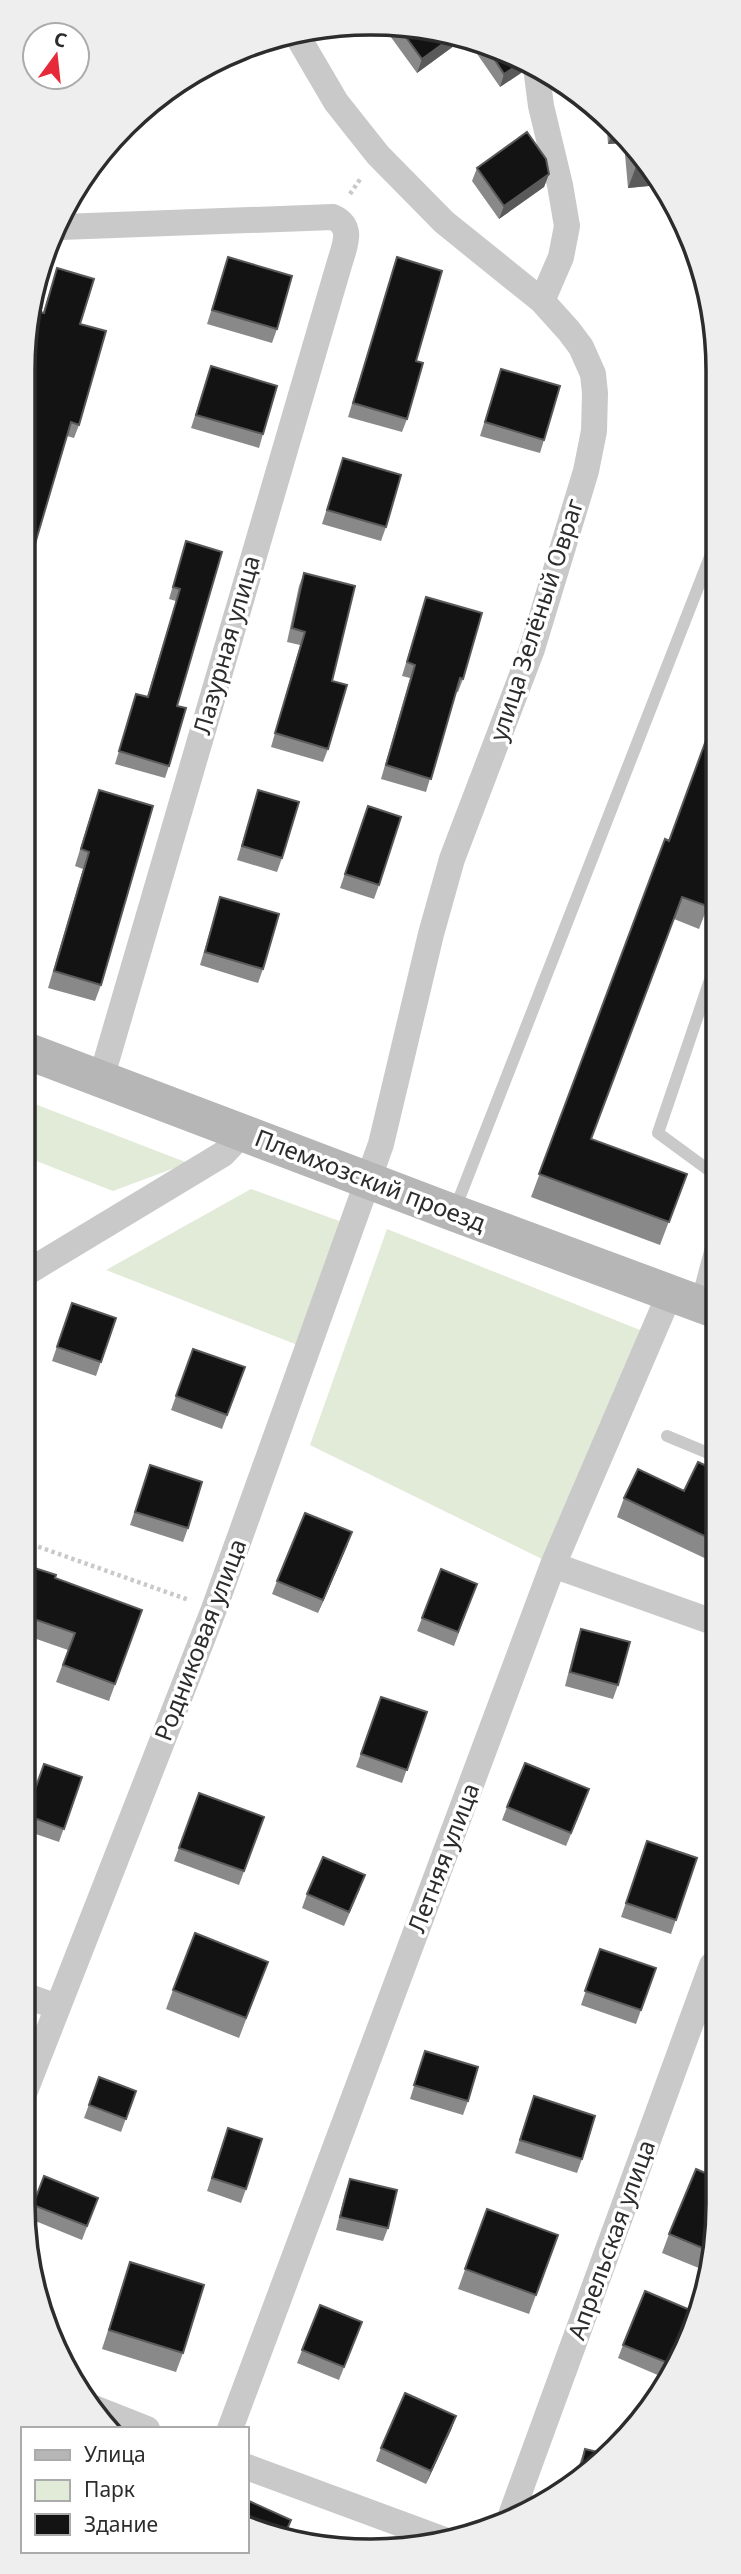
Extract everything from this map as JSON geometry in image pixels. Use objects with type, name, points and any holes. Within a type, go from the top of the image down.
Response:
[{"type":"main road","name":"Племхозский проезд","points":[[35,1054],[693,1301]]},
{"type":"street","points":[[301,42],[336,102],[378,155],[444,222],[542,301],[561,257],[567,226],[538,80]]},
{"type":"street","points":[[67,228],[333,217]]},
{"type":"street","name":"Лазурная улица","points":[[101,1079],[347,237],[344,224],[333,217]]},
{"type":"street","name":"улица Зелёный Овраг","points":[[368,1180],[387,1124],[431,934],[452,859],[536,638],[586,471],[592,441],[595,393],[588,361],[569,331],[542,301]]},
{"type":"street","points":[[35,1268],[223,1154],[244,1132]]},
{"type":"street","name":"Родниковая улица","points":[[35,2065],[215,1609],[368,1180]]},
{"type":"street","name":"Летняя улица","points":[[231,2427],[553,1565],[693,1301]]},
{"type":"street","points":[[553,1565],[706,1620]]},
{"type":"street","name":"Апрельская улица","points":[[514,2506],[706,1981]]},
{"type":"street","points":[[35,1999],[58,2007]]},
{"type":"street","points":[[109,2414],[142,2427]]},
{"type":"street","points":[[248,2467],[428,2534]]},
{"type":"lane","points":[[454,1213],[706,567]]},
{"type":"lane","points":[[706,992],[658,1133],[706,1168]]},
{"type":"lane","points":[[693,1301],[706,1261]]},
{"type":"lane","points":[[667,1436],[706,1452]]},
{"type":"path","points":[[333,217],[378,155]]},
{"type":"path","points":[[35,1546],[215,1609]]},
{"type":"green space","points":[[35,1104],[188,1163],[113,1191],[35,1161]]},
{"type":"green space","points":[[251,1189],[353,1226],[308,1349],[106,1270]]},
{"type":"green space","points":[[387,1229],[645,1332],[548,1562],[310,1445]]},
{"type":"building","points":[[406,37],[444,43],[422,59]]},
{"type":"building","points":[[495,59],[514,68],[504,74]]},
{"type":"building","points":[[527,132],[546,159],[549,174],[504,206],[477,168]]},
{"type":"building","points":[[228,257],[292,276],[277,329],[212,310]]},
{"type":"building","points":[[397,257],[442,271],[416,361],[423,363],[407,419],[353,403]]},
{"type":"building","points":[[57,268],[94,279],[80,324],[106,331],[79,425],[71,422],[35,544],[35,370],[40,312],[44,313]]},
{"type":"building","points":[[211,366],[277,386],[263,434],[196,415]]},
{"type":"building","points":[[501,369],[560,386],[544,440],[485,422]]},
{"type":"building","points":[[343,458],[401,475],[386,527],[327,510]]},
{"type":"building","points":[[186,541],[222,552],[177,706],[186,708],[169,766],[119,751],[136,694],[148,697],[180,589],[173,587]]},
{"type":"building","points":[[304,573],[355,586],[332,681],[347,685],[328,749],[275,733],[305,632],[292,628]]},
{"type":"building","points":[[426,597],[482,613],[431,779],[386,765],[415,665],[407,662]]},
{"type":"building","points":[[706,740],[706,906],[682,897],[591,1139],[687,1174],[669,1222],[539,1174],[665,839],[669,841]]},
{"type":"building","points":[[99,790],[153,806],[101,985],[54,971],[89,852],[81,849]]},
{"type":"building","points":[[258,790],[299,802],[282,858],[242,846]]},
{"type":"building","points":[[368,806],[401,817],[379,885],[345,874]]},
{"type":"building","points":[[220,897],[279,914],[263,969],[205,952]]},
{"type":"building","points":[[72,1303],[116,1318],[101,1362],[57,1347]]},
{"type":"building","points":[[193,1349],[245,1367],[227,1415],[176,1396]]},
{"type":"building","points":[[698,1462],[706,1466],[706,1537],[624,1498],[638,1469],[684,1491]]},
{"type":"building","points":[[150,1465],[202,1482],[188,1528],[135,1512]]},
{"type":"building","points":[[305,1513],[352,1532],[323,1600],[277,1581]]},
{"type":"building","points":[[35,1568],[142,1610],[115,1684],[63,1665],[75,1633],[35,1619]]},
{"type":"building","points":[[441,1569],[477,1584],[458,1632],[422,1618]]},
{"type":"building","points":[[581,1629],[630,1642],[618,1685],[570,1672]]},
{"type":"building","points":[[381,1697],[427,1712],[407,1770],[361,1754]]},
{"type":"building","points":[[525,1763],[589,1789],[571,1833],[507,1807]]},
{"type":"building","points":[[44,1764],[82,1777],[64,1829],[35,1818],[35,1790]]},
{"type":"building","points":[[199,1793],[264,1817],[244,1871],[179,1848]]},
{"type":"building","points":[[647,1841],[697,1858],[676,1920],[626,1903]]},
{"type":"building","points":[[323,1857],[365,1875],[349,1912],[307,1894]]},
{"type":"building","points":[[195,1933],[268,1962],[246,2018],[173,1990]]},
{"type":"building","points":[[600,1949],[656,1968],[641,2010],[585,1991]]},
{"type":"building","points":[[425,2051],[478,2067],[468,2101],[414,2085]]},
{"type":"building","points":[[99,2077],[136,2091],[126,2119],[89,2105]]},
{"type":"building","points":[[534,2096],[595,2116],[582,2159],[520,2140]]},
{"type":"building","points":[[228,2128],[262,2139],[246,2189],[212,2178]]},
{"type":"building","points":[[696,2169],[706,2173],[703,2248],[669,2234]]},
{"type":"building","points":[[44,2176],[98,2198],[87,2226],[35,2206]]},
{"type":"building","points":[[350,2179],[397,2190],[388,2228],[340,2217]]},
{"type":"building","points":[[487,2209],[558,2235],[536,2295],[465,2269]]},
{"type":"building","points":[[130,2262],[204,2285],[183,2353],[109,2330]]},
{"type":"building","points":[[645,2291],[689,2309],[666,2362],[623,2345]]},
{"type":"building","points":[[320,2305],[362,2322],[344,2367],[302,2350]]},
{"type":"building","points":[[405,2393],[456,2416],[431,2471],[381,2448]]},
{"type":"building","points":[[585,2449],[597,2452],[592,2456],[581,2465]]},
{"type":"building","points":[[249,2501],[291,2520],[287,2529],[248,2515]]}]
